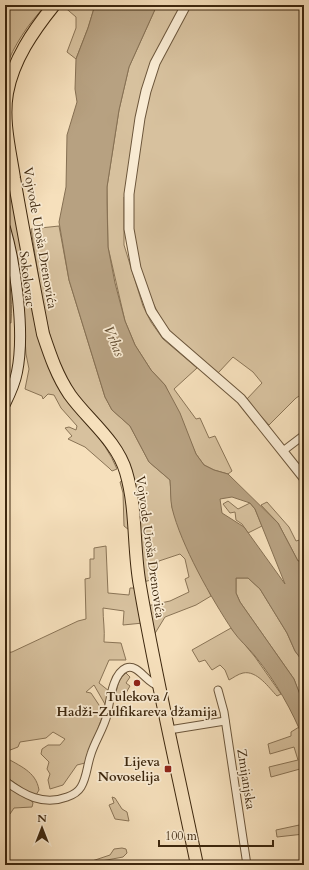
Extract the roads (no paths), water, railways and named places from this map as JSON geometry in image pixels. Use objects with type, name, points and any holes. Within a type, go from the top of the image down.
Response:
[{"type":"main road","name":"Vojvode Uroša Drenovića","points":[[54,5],[35,28],[24,48],[6,96],[8,160],[42,326],[52,361],[69,394],[116,450],[126,472],[131,499],[138,575],[196,865]]},
{"type":"main road","name":"Sokolovac","points":[[5,228],[14,268],[19,344],[17,373],[5,404]]},
{"type":"street","points":[[186,5],[155,63],[146,90],[140,118],[129,194],[129,229],[134,258],[151,311],[160,327],[240,399],[304,478]]},
{"type":"street","points":[[283,451],[304,435]]},
{"type":"street","points":[[5,781],[28,796],[40,800],[54,800],[75,793],[84,782],[90,756],[107,717],[111,693],[120,672],[127,668],[133,668],[150,682],[159,686]]},
{"type":"street","name":"Zmijanjska","points":[[218,690],[224,721],[244,865]]},
{"type":"street","points":[[169,730],[224,721]]},
{"type":"water","name":"Vrbas","points":[[95,5],[157,5],[129,67],[119,110],[107,187],[108,247],[115,283],[125,321],[135,345],[151,370],[165,385],[180,413],[196,454],[204,465],[228,474],[278,523],[298,561],[304,561],[304,663],[295,651],[287,633],[260,589],[248,578],[236,578],[236,593],[240,602],[294,679],[304,705],[304,740],[289,707],[277,686],[255,656],[233,631],[215,603],[189,554],[176,523],[171,505],[170,480],[149,462],[130,426],[112,410],[105,397],[69,280],[59,222],[66,187],[67,135],[77,102],[75,89],[76,59]],"holes":[[[232,497],[250,503],[255,509],[285,584],[244,527],[222,513],[220,499]]]},
{"type":"place","name":"Tulekova / Hadži-Zulfikareva džamija","points":[[137,683]]},
{"type":"place","name":"Lijeva Novoselija","points":[[168,769]]}]
